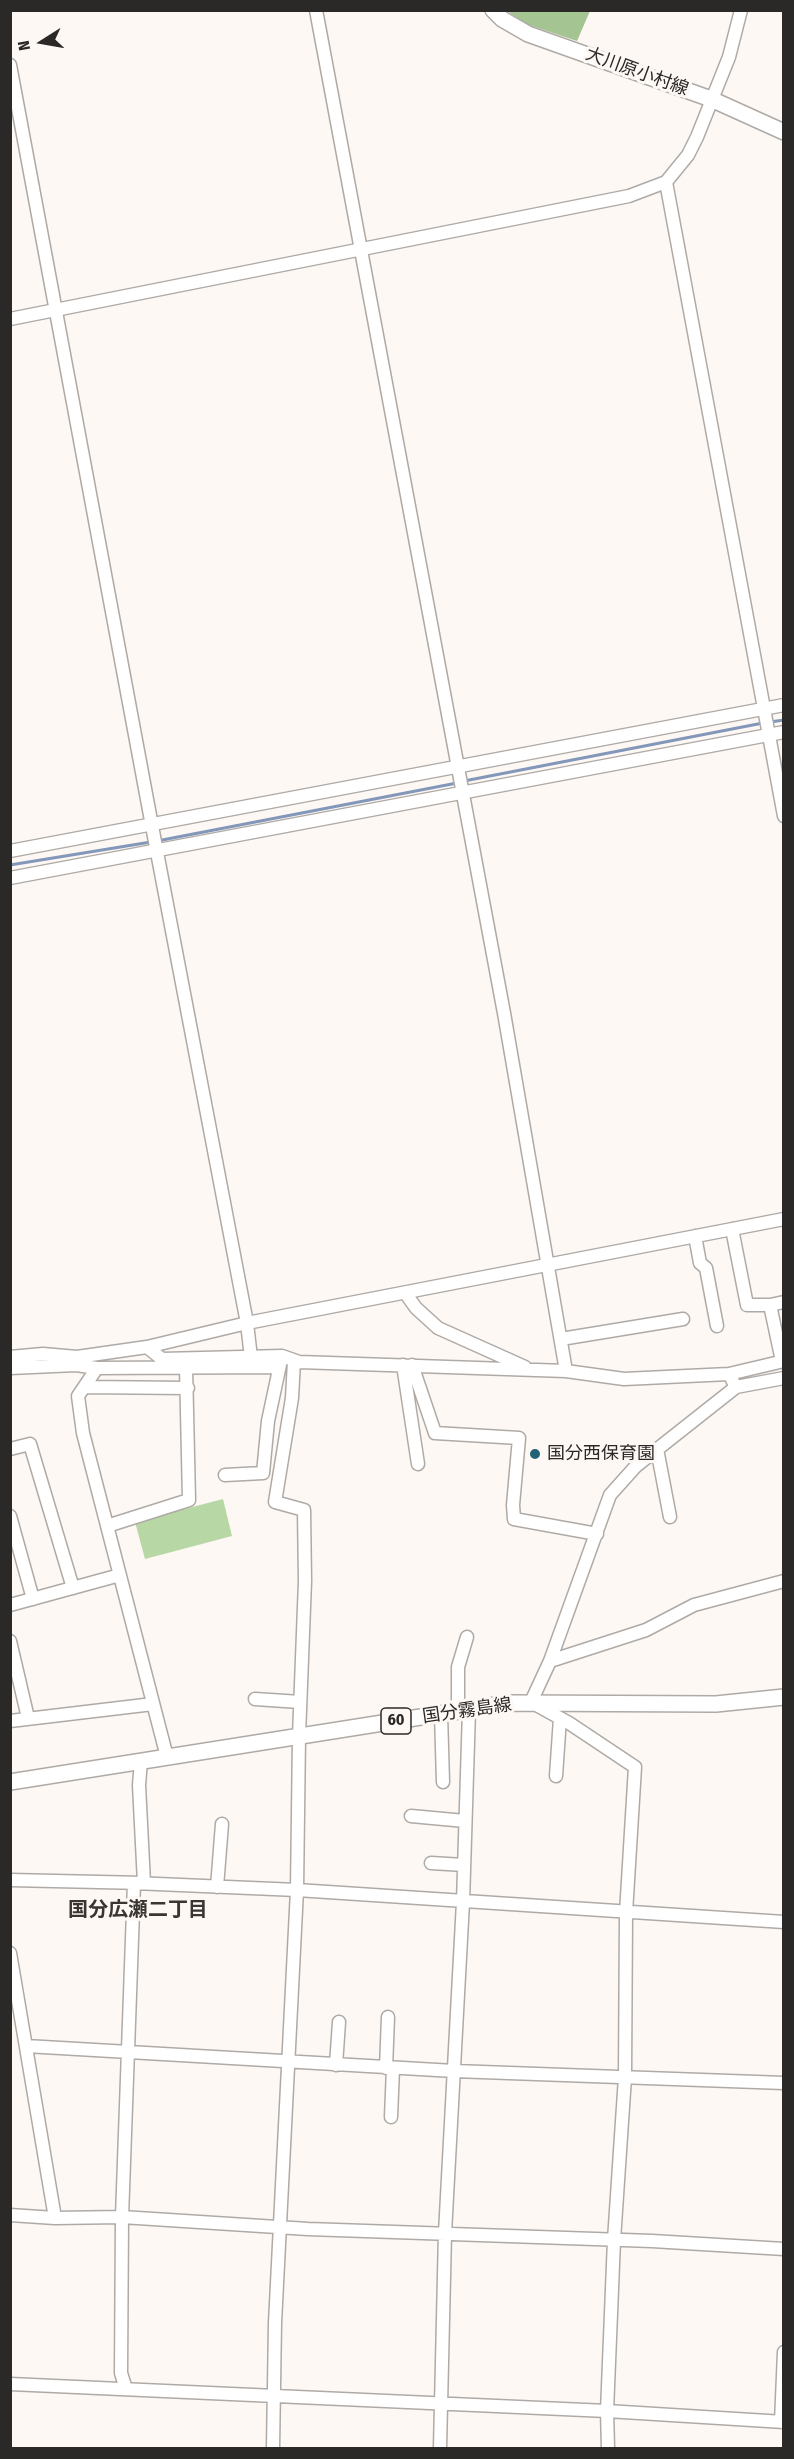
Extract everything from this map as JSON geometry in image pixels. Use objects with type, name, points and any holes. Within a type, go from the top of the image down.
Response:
[{"type":"main road","name":"大川原小村線","points":[[493,10],[502,19],[528,34],[711,99],[783,132]]},
{"type":"main road","name":"国分霧島線","points":[[10,1782],[464,1710],[531,1702],[716,1704],[781,1700]]},
{"type":"street","points":[[316,10],[458,768],[566,1371]]},
{"type":"street","points":[[10,319],[629,196],[666,182],[688,155],[729,57],[741,10]]},
{"type":"street","points":[[10,65],[247,1323],[251,1358]]},
{"type":"street","points":[[666,182],[783,816]]},
{"type":"street","points":[[10,851],[152,827],[763,711],[783,705]]},
{"type":"street","points":[[10,878],[461,789],[767,732],[783,732]]},
{"type":"street","points":[[10,1368],[76,1361],[247,1323],[783,1220]]},
{"type":"street","points":[[732,1229],[747,1305],[770,1305],[783,1302]]},
{"type":"street","points":[[695,1236],[700,1263],[706,1268],[717,1326]]},
{"type":"street","points":[[406,1294],[416,1308],[438,1328],[513,1364],[540,1372]]},
{"type":"street","points":[[147,1347],[162,1364],[186,1367],[285,1362],[408,1365],[540,1372],[566,1371],[624,1380],[729,1374],[783,1361],[770,1305]]},
{"type":"street","points":[[561,1339],[682,1319]]},
{"type":"street","points":[[10,1357],[43,1354],[97,1368],[251,1358],[285,1362]]},
{"type":"street","points":[[225,1475],[263,1473],[268,1421],[285,1362]]},
{"type":"street","points":[[273,2448],[275,2323],[297,1890],[299,1736],[305,1581],[304,1510],[275,1502],[292,1398],[285,1362]]},
{"type":"street","points":[[408,1365],[418,1464]]},
{"type":"street","points":[[408,1365],[435,1433],[519,1438],[513,1505],[514,1519],[597,1534]]},
{"type":"street","points":[[107,1526],[189,1500],[186,1367]]},
{"type":"street","points":[[97,1368],[78,1396],[83,1433],[167,1757]]},
{"type":"street","points":[[729,1374],[736,1387]]},
{"type":"street","points":[[608,2448],[607,2411],[614,2240],[625,2077],[626,1914],[634,1767],[560,1718],[531,1702],[550,1661],[610,1495],[636,1466],[736,1387],[783,1378]]},
{"type":"street","points":[[84,1387],[188,1388]]},
{"type":"street","points":[[10,1449],[30,1444],[73,1588]]},
{"type":"street","points":[[657,1449],[670,1517]]},
{"type":"street","points":[[10,1516],[33,1599]]},
{"type":"street","points":[[10,1605],[120,1575]]},
{"type":"street","points":[[550,1661],[646,1630],[694,1605],[783,1581]]},
{"type":"street","points":[[440,2448],[445,2233],[464,1865],[464,1710],[458,1667],[467,1637]]},
{"type":"street","points":[[10,1641],[28,1718]]},
{"type":"street","points":[[255,1699],[300,1702]]},
{"type":"street","points":[[10,1721],[153,1704]]},
{"type":"street","points":[[441,1714],[443,1782]]},
{"type":"street","points":[[556,1776],[560,1718]]},
{"type":"street","points":[[134,1883],[144,1883],[139,1785],[141,1761]]},
{"type":"street","points":[[411,1816],[465,1821]]},
{"type":"street","points":[[217,1887],[222,1824]]},
{"type":"street","points":[[431,1863],[464,1865]]},
{"type":"street","points":[[10,1880],[297,1890],[626,1914],[783,1922]]},
{"type":"street","points":[[126,2389],[121,2373],[122,2217],[134,1883]]},
{"type":"street","points":[[10,1953],[55,2218]]},
{"type":"street","points":[[388,2017],[391,2117]]},
{"type":"street","points":[[336,2065],[339,2022]]},
{"type":"street","points":[[26,2046],[390,2068],[783,2083]]},
{"type":"street","points":[[10,2215],[55,2218],[122,2217],[281,2227],[783,2249]]},
{"type":"street","points":[[10,2384],[607,2411],[782,2422],[783,2352]]},
{"type":"green space","points":[[507,11],[590,11],[577,41],[526,24]]},
{"type":"green space","points":[[223,1499],[232,1536],[145,1559],[135,1522]]},
{"type":"waterway","points":[[770,722],[784,720]]},
{"type":"waterway","points":[[464,781],[763,723]]},
{"type":"waterway","points":[[157,841],[457,783]]},
{"type":"waterway","points":[[10,865],[151,842]]},
{"type":"place","name":"国分西保育園","points":[[535,1454]]},
{"type":"district","name":"国分広瀬二丁目","points":[[138,1910]]}]
